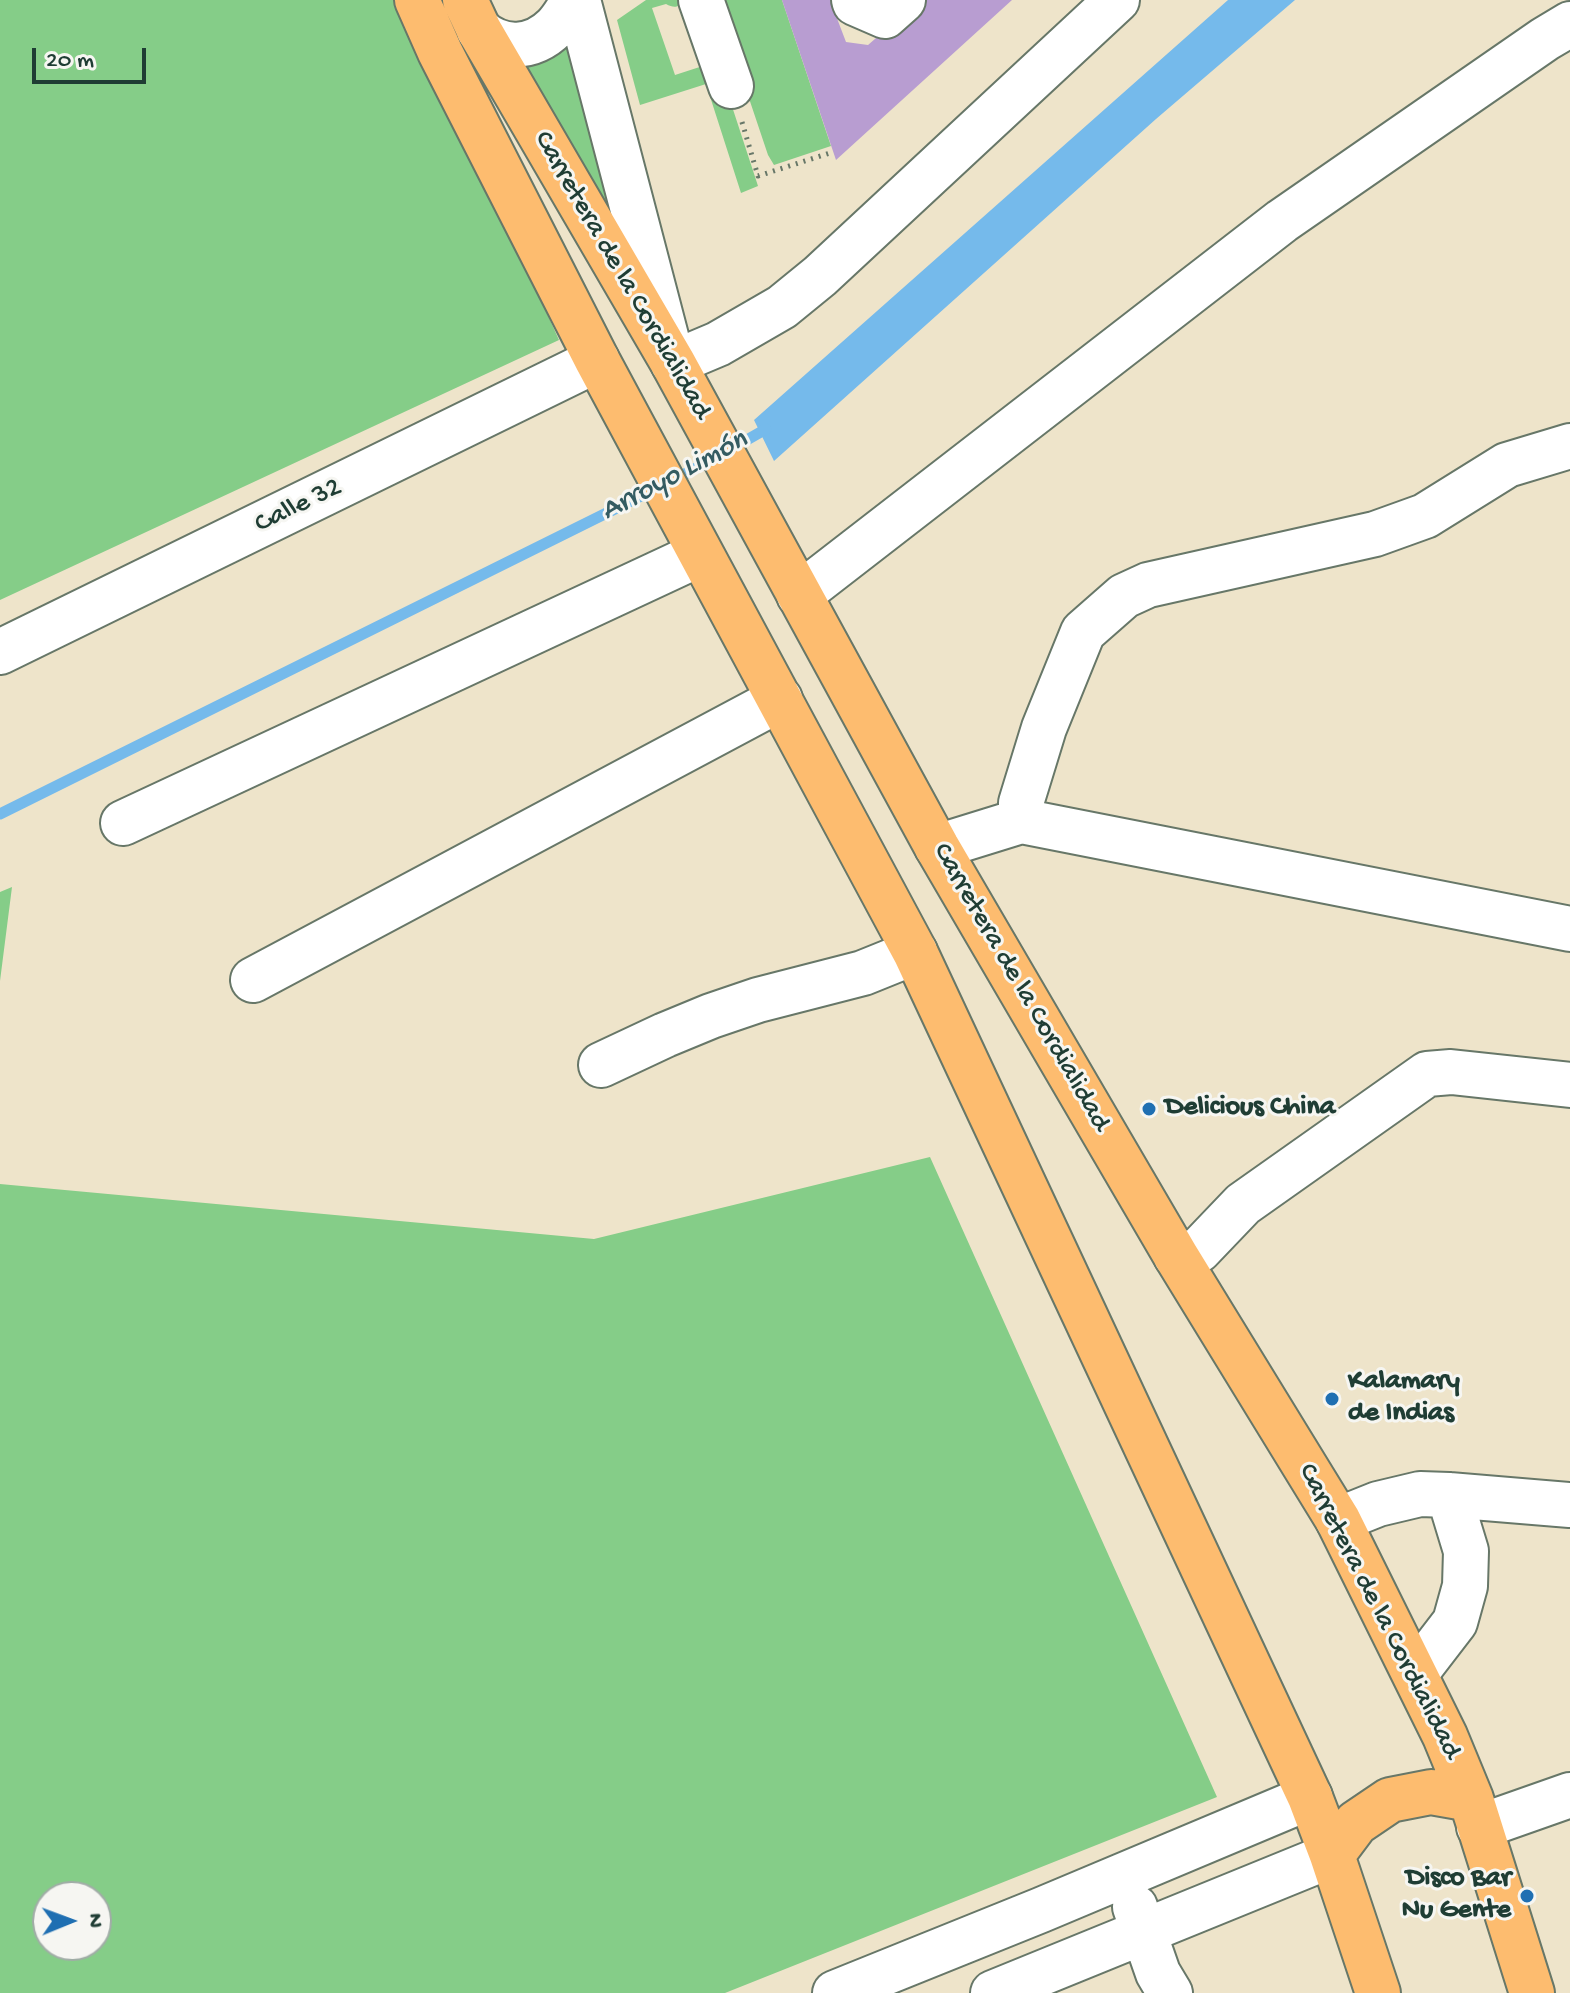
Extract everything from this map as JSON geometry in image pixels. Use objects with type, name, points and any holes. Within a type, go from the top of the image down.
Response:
[{"type":"highway","name":"Carretera de la Cordialidad","points":[[417,0],[440,52],[597,360],[915,952],[1310,1797],[1378,1993]]},
{"type":"highway","name":"Carretera de la Cordialidad","points":[[472,15],[683,381],[937,847],[1176,1256],[1338,1520],[1445,1736],[1475,1813],[1532,1993]]},
{"type":"highway","points":[[1310,1797],[1349,1798],[1387,1788],[1420,1766],[1445,1736]]},
{"type":"highway","points":[[1332,1855],[1356,1823],[1390,1800],[1431,1792],[1475,1813]]},
{"type":"street","points":[[472,15],[489,39],[519,45],[547,35],[576,0]]},
{"type":"street","points":[[576,0],[683,381]]},
{"type":"street","points":[[701,0],[731,86]]},
{"type":"street","points":[[854,0],[885,16],[903,0]]},
{"type":"street","points":[[683,381],[718,344],[782,307],[820,276],[1117,0]]},
{"type":"street","points":[[799,595],[1282,221],[1570,24]]},
{"type":"street","name":"Calle 32","points":[[0,652],[597,360]]},
{"type":"street","points":[[1021,821],[1021,803],[1044,728],[1083,632],[1124,596],[1148,585],[1375,534],[1425,516],[1507,465],[1570,446]]},
{"type":"street","points":[[123,823],[700,554]]},
{"type":"street","points":[[253,980],[780,699]]},
{"type":"street","points":[[937,847],[1021,821],[1570,929]]},
{"type":"street","points":[[601,1065],[711,1016],[758,1000],[863,973],[915,952]]},
{"type":"street","points":[[1176,1256],[1199,1250],[1243,1204],[1427,1074],[1451,1072],[1570,1085]]},
{"type":"street","points":[[1338,1520],[1378,1504],[1420,1494],[1570,1505]]},
{"type":"street","points":[[1415,1674],[1455,1622],[1465,1586],[1466,1551],[1449,1495]]},
{"type":"street","points":[[1475,1813],[1570,1795]]},
{"type":"street","points":[[835,1993],[1310,1797]]},
{"type":"street","points":[[993,1993],[1332,1855]]},
{"type":"street","points":[[1122,1875],[1158,1973],[1170,1993]]},
{"type":"path","points":[[731,86],[758,176],[833,152]]},
{"type":"green space","points":[[0,0],[406,0],[559,340],[0,600]]},
{"type":"green space","points":[[646,0],[686,0],[677,6],[666,4],[652,8],[675,75],[712,63],[726,88],[758,186],[741,193],[706,84],[640,105],[617,20]]},
{"type":"green space","points":[[716,0],[782,0],[831,146],[774,165]]},
{"type":"green space","points":[[569,35],[659,323],[523,63]]},
{"type":"green space","points":[[12,887],[0,981],[0,892]]},
{"type":"green space","points":[[930,1157],[1217,1797],[725,1993],[0,1993],[0,1184],[594,1239]]},
{"type":"water","name":"Arroyo Limón","points":[[1228,0],[1295,0],[1156,119],[774,461],[754,420]]},
{"type":"building","points":[[782,0],[830,0],[846,42],[868,45],[920,0],[1012,0],[836,160]]},
{"type":"waterway","name":"Arroyo Limón","points":[[731,449],[766,429]]},
{"type":"waterway","name":"Arroyo Limón","points":[[671,481],[716,458]]},
{"type":"waterway","name":"Arroyo Limón","points":[[0,814],[655,489]]},
{"type":"place","name":"Delicious China","points":[[1149,1109]]},
{"type":"place","name":"Kalamary de Indias","points":[[1332,1399]]},
{"type":"place","name":"Disco Bar Nu Gente","points":[[1527,1896]]}]
